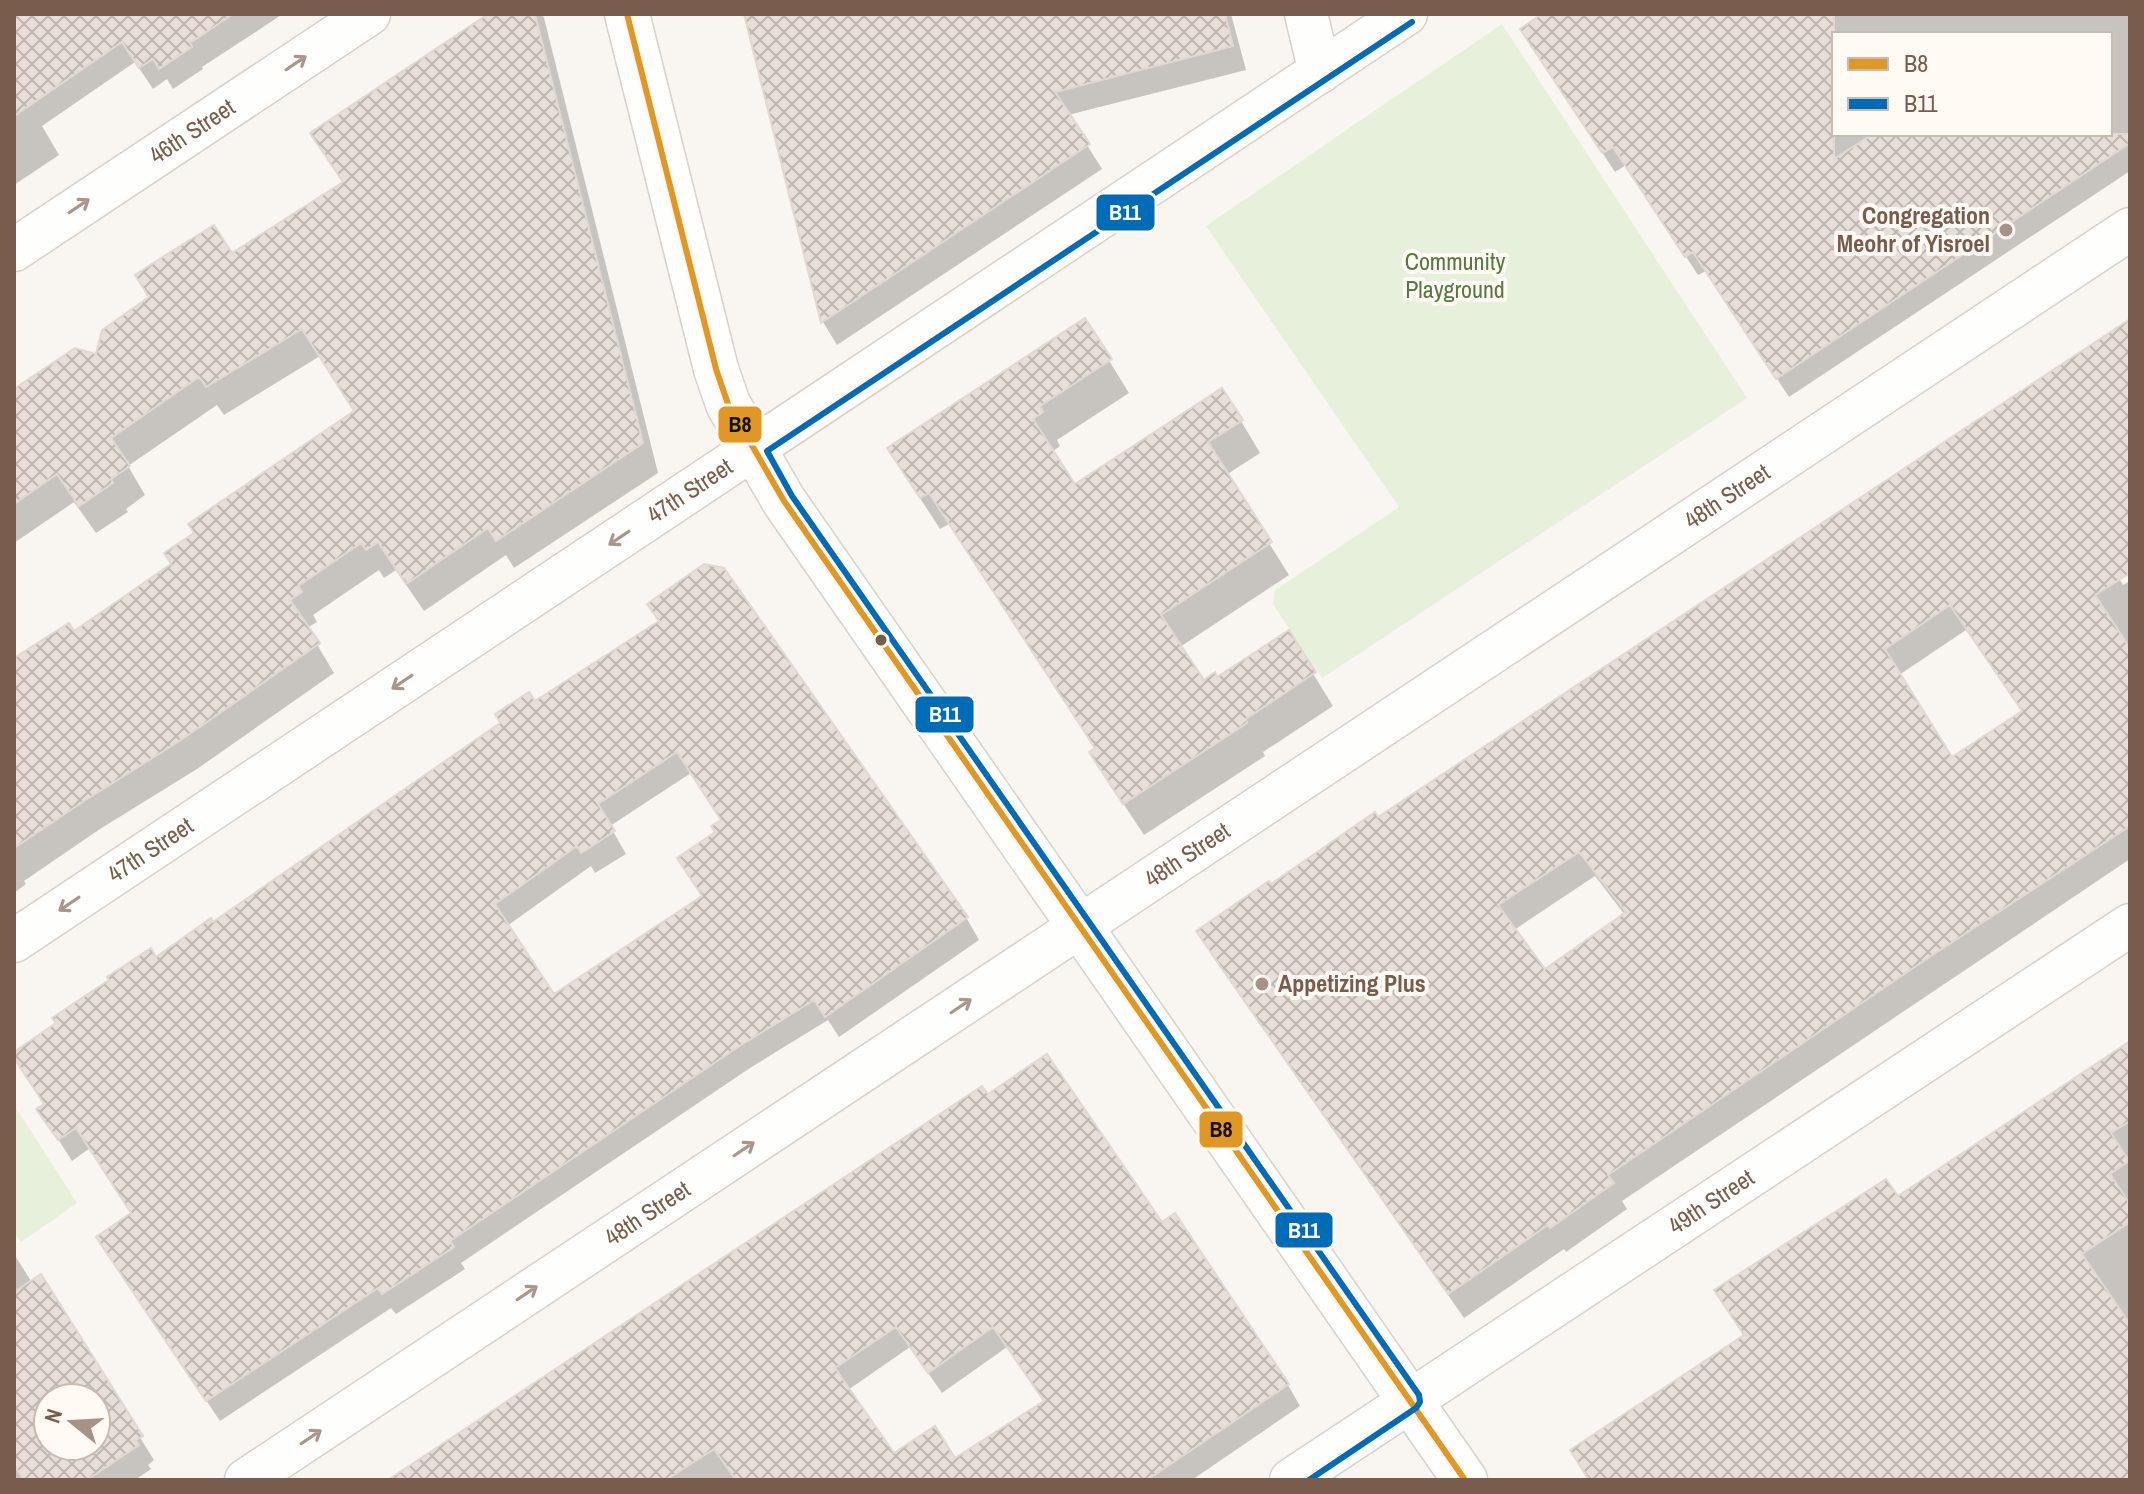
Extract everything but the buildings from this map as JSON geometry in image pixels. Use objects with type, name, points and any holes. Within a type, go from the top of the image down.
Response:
[{"type":"street","name":"46th Street","points":[[14,250],[369,14]]},
{"type":"street","points":[[627,14],[716,369],[728,404],[784,501],[1465,1480]]},
{"type":"street","points":[[1306,14],[1320,72]]},
{"type":"street","name":"47th Street","points":[[14,941],[1406,14]]},
{"type":"street","name":"48th Street","points":[[246,1480],[2130,229]]},
{"type":"street","name":"49th Street","points":[[1291,1480],[2130,925]]},
{"type":"green space","name":"Community Playground","points":[[1502,24],[1747,398],[1322,678],[1273,604],[1274,591],[1399,507],[1206,226]]},
{"type":"green space","points":[[14,1105],[77,1203],[21,1242],[14,1232]]},
{"type":"transit line","name":"B8","points":[[627,14],[716,369],[728,404],[784,501],[1465,1480]]},
{"type":"transit line","name":"B11","points":[[1309,1480],[1416,1408],[1420,1402],[1419,1395],[792,496],[767,451],[1412,22]]},
{"type":"place","name":"Congregation Meohr of Yisroel","points":[[2006,230]]},
{"type":"place","name":"Appetizing Plus","points":[[1262,984]]}]
